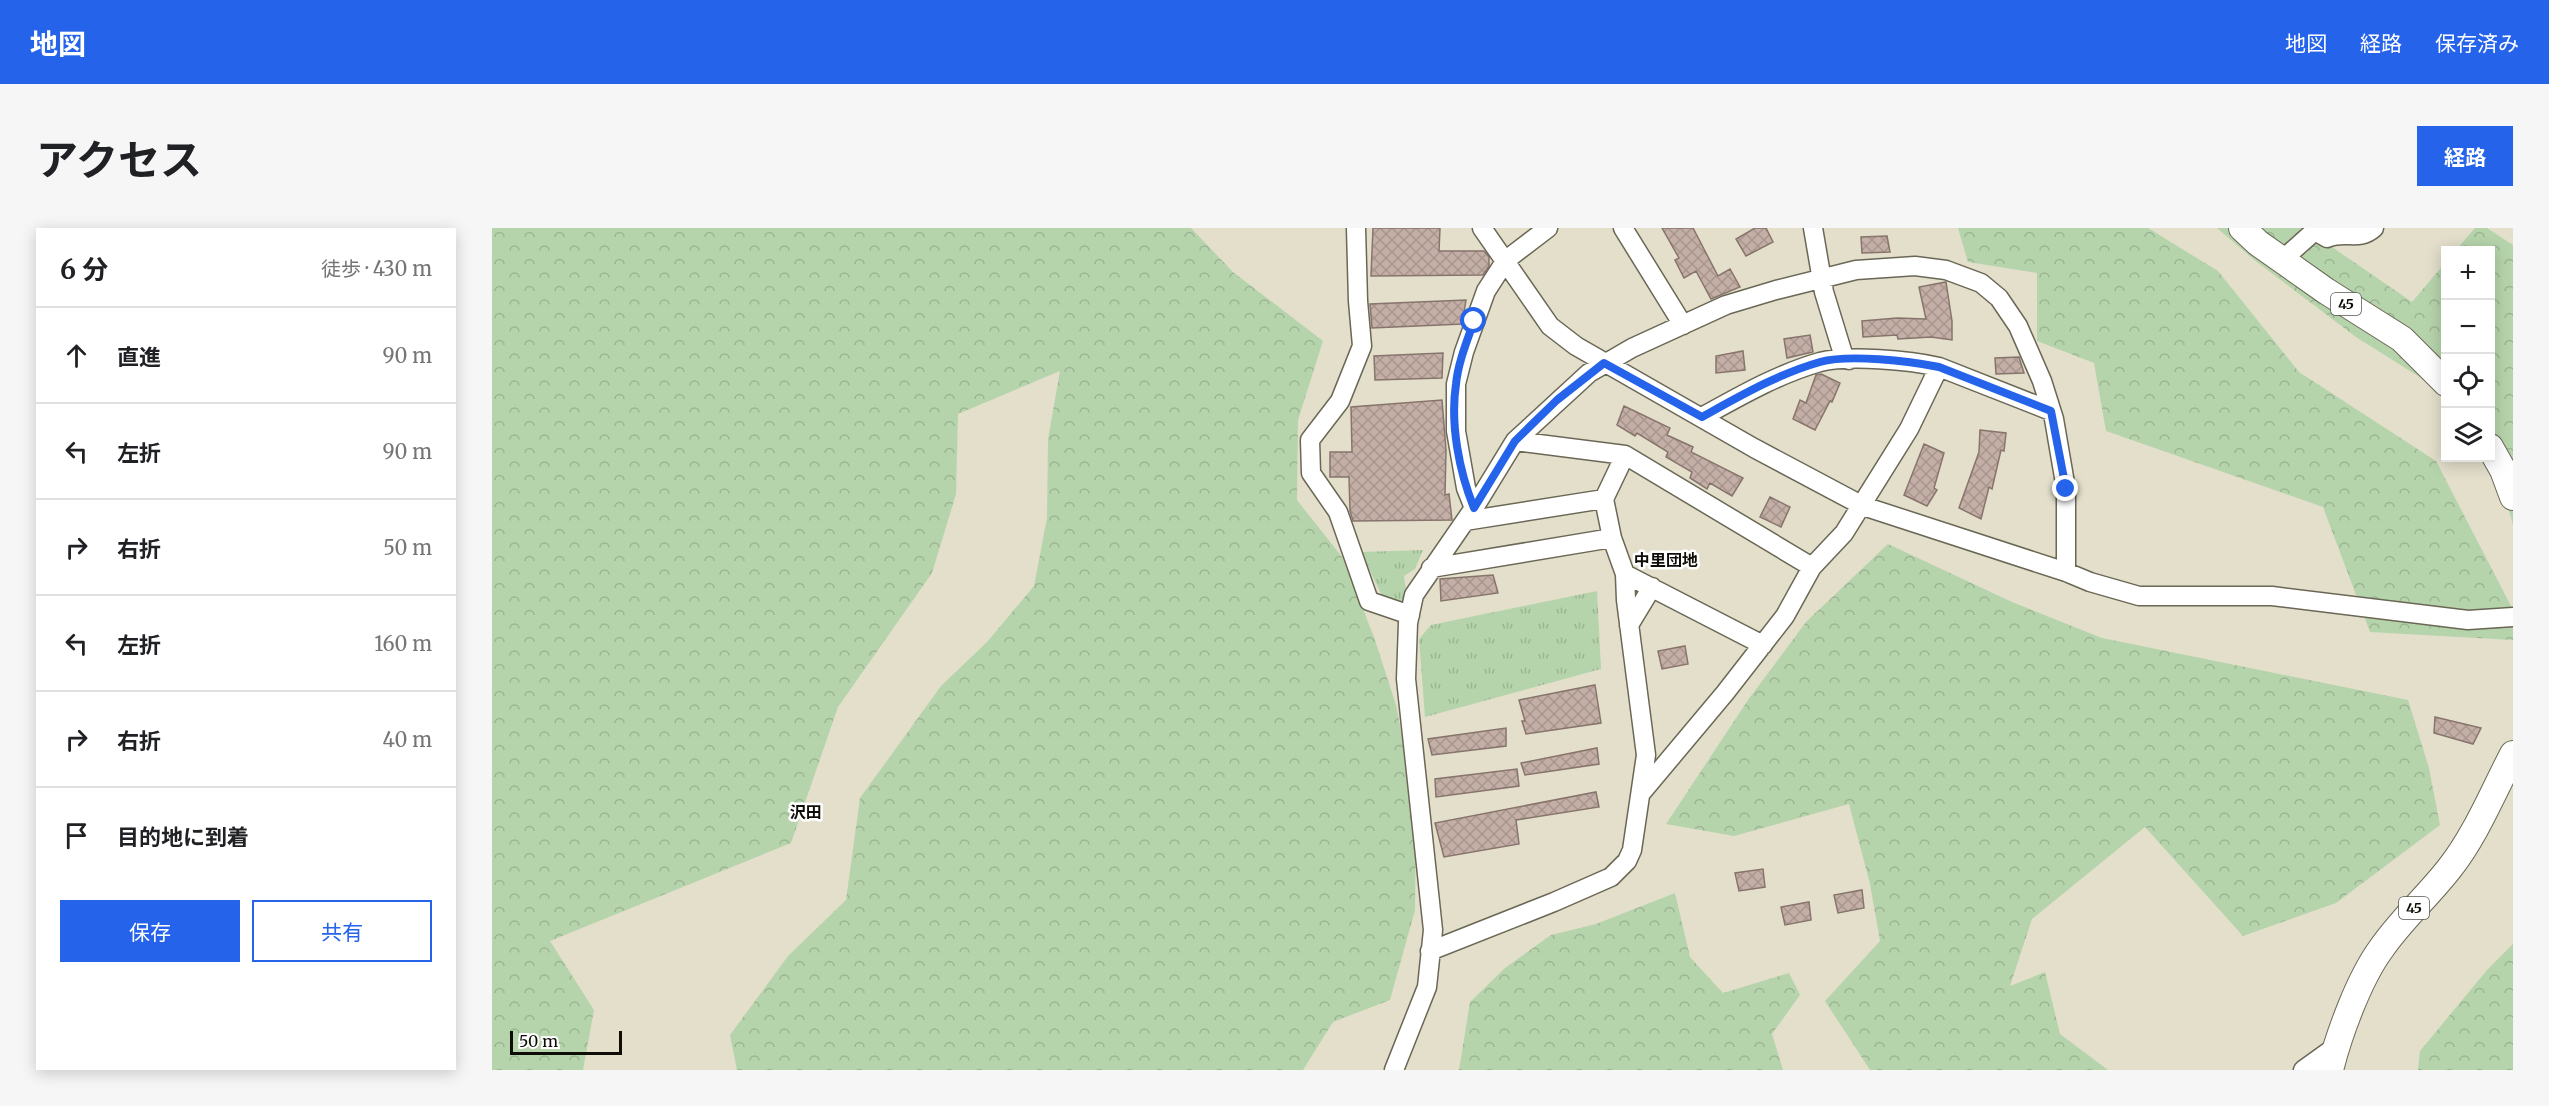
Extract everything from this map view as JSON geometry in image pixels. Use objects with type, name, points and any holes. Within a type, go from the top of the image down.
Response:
[{"type":"highway","name":"45","points":[[2242,228],[2326,291],[2402,339],[2441,379]]},
{"type":"highway","points":[[2495,456],[2513,497]]},
{"type":"highway","name":"45","points":[[2333,1059],[2358,993],[2379,951],[2450,869],[2473,833],[2513,754]]},
{"type":"street","points":[[1356,228],[1362,346],[1340,401],[1310,440],[1311,473],[1338,512],[1369,602],[1410,615]]},
{"type":"street","points":[[1482,228],[1550,327],[1576,346],[1754,448],[1863,506],[2066,572],[2090,582],[2139,596],[2272,596],[2468,620],[2513,617]]},
{"type":"street","points":[[1470,515],[1456,430],[1456,384],[1464,352],[1486,291],[1506,260],[1548,228]]},
{"type":"street","points":[[1623,228],[1683,325]]},
{"type":"street","points":[[1814,228],[1821,278],[1843,354],[1849,360]]},
{"type":"street","points":[[2282,260],[2316,229],[2327,238],[2345,233],[2364,236],[2374,228]]},
{"type":"street","points":[[1394,1070],[1428,987],[1433,930],[1406,679],[1410,615],[1414,595],[1470,515],[1515,441],[1557,400],[1604,363],[1726,305],[1856,270],[1915,266],[1946,270],[1982,283],[1999,298],[2018,326],[2042,381],[2051,411],[2066,489],[2066,572]]},
{"type":"street","points":[[1702,417],[1788,373],[1822,362],[1862,359],[1921,363],[1939,367],[2051,411]]},
{"type":"street","points":[[1642,792],[1785,616],[1812,567],[1845,532],[1909,429],[1939,367]]},
{"type":"street","points":[[1515,441],[1624,455],[1812,567]]},
{"type":"street","points":[[1430,951],[1554,903],[1611,877],[1628,861],[1642,792],[1646,755],[1629,625],[1625,574],[1612,538],[1604,500],[1624,455]]},
{"type":"street","points":[[1470,515],[1604,500]]},
{"type":"street","points":[[1431,568],[1612,538]]},
{"type":"street","points":[[1625,574],[1762,645]]},
{"type":"street","points":[[1629,625],[1652,587]]},
{"type":"street","points":[[2303,1070],[2333,1059]]},
{"type":"green space","points":[[492,228],[1191,228],[1233,272],[1323,341],[1298,420],[1297,500],[1342,557],[1374,637],[1396,705],[1416,808],[1415,910],[1390,1000],[1333,1022],[1303,1070],[737,1070],[730,1035],[788,956],[846,900],[860,798],[941,686],[987,642],[1034,586],[1047,518],[1048,439],[1060,371],[958,414],[956,494],[932,573],[838,707],[791,843],[550,941],[594,1010],[583,1070],[492,1070]]},
{"type":"green space","points":[[1958,228],[2148,228],[2218,271],[2299,372],[2436,461],[2513,610],[2513,640],[2370,632],[2323,507],[2106,431],[2094,363],[2037,341],[2037,273],[1968,262]]},
{"type":"green space","points":[[2217,228],[2336,228],[2332,247],[2412,302],[2441,268],[2441,390],[2356,337],[2253,259]]},
{"type":"green space","points":[[2475,228],[2487,228],[2513,245],[2513,525],[2495,460],[2495,246],[2459,246]]},
{"type":"green space","points":[[1888,544],[2012,602],[2102,638],[2408,700],[2429,768],[2440,825],[2336,903],[2243,936],[2145,827],[2032,919],[2010,986],[2045,972],[2060,1034],[2108,1070],[1870,1070],[1825,1001],[1880,941],[1870,884],[1849,804],[1734,836],[1666,824],[1748,700],[1806,622]]},
{"type":"green space","points":[[1423,550],[1415,569],[1404,576],[1408,604],[1385,602],[1361,552]]},
{"type":"green space","points":[[1597,591],[1601,669],[1425,717],[1419,639],[1431,625]]},
{"type":"green space","points":[[1675,893],[1690,957],[1723,993],[1789,973],[1800,995],[1772,1034],[1783,1070],[1459,1070],[1470,1002],[1505,968],[1551,935],[1596,924]]},
{"type":"green space","points":[[2513,944],[2513,1070],[2418,1070],[2420,1051],[2487,970]]},
{"type":"building","points":[[1373,228],[1440,228],[1439,251],[1484,251],[1489,257],[1489,266],[1483,275],[1371,276]]},
{"type":"building","points":[[1662,228],[1693,228],[1718,276],[1730,269],[1740,287],[1711,299],[1696,271],[1684,278],[1675,260],[1679,258]]},
{"type":"building","points":[[1755,228],[1766,228],[1773,242],[1746,256],[1736,239]]},
{"type":"building","points":[[1887,236],[1890,252],[1862,253],[1861,237]]},
{"type":"building","points":[[1946,282],[1952,321],[1952,340],[1931,337],[1898,339],[1897,335],[1863,337],[1862,321],[1897,318],[1926,319],[1919,287]]},
{"type":"building","points":[[1466,300],[1462,324],[1372,328],[1370,304]]},
{"type":"building","points":[[1810,335],[1813,352],[1787,358],[1784,339]]},
{"type":"building","points":[[1743,351],[1745,370],[1716,373],[1716,356]]},
{"type":"building","points":[[1443,353],[1442,378],[1375,380],[1374,356]]},
{"type":"building","points":[[2019,357],[2024,373],[1996,374],[1995,358]]},
{"type":"building","points":[[1821,374],[1840,383],[1832,402],[1830,401],[1815,430],[1793,419],[1800,400],[1806,403],[1816,375]]},
{"type":"building","points":[[1442,400],[1446,450],[1445,495],[1449,494],[1452,520],[1353,521],[1350,511],[1349,477],[1330,477],[1330,452],[1352,452],[1351,407]]},
{"type":"building","points":[[1624,406],[1670,428],[1667,435],[1693,447],[1691,452],[1743,478],[1732,496],[1710,483],[1707,489],[1690,478],[1692,472],[1666,457],[1668,452],[1637,433],[1635,436],[1617,425]]},
{"type":"building","points":[[1980,430],[2006,433],[2004,451],[2001,450],[1992,489],[1989,487],[1981,519],[1959,508],[1979,452]]},
{"type":"building","points":[[1924,444],[1944,453],[1934,488],[1937,490],[1927,506],[1904,495]]},
{"type":"building","points":[[1770,497],[1790,507],[1781,527],[1760,517]]},
{"type":"building","points":[[1493,575],[1498,593],[1441,601],[1440,579]]},
{"type":"building","points":[[1685,646],[1688,664],[1662,669],[1658,651]]},
{"type":"building","points":[[1595,685],[1601,723],[1526,734],[1519,700]]},
{"type":"building","points":[[2435,717],[2481,728],[2473,744],[2434,733]]},
{"type":"building","points":[[1506,728],[1506,746],[1432,755],[1428,739]]},
{"type":"building","points":[[1597,748],[1599,764],[1525,775],[1521,763]]},
{"type":"building","points":[[1517,769],[1519,786],[1436,797],[1435,779]]},
{"type":"building","points":[[1596,792],[1599,807],[1516,820],[1519,844],[1444,857],[1435,823]]},
{"type":"building","points":[[1763,869],[1765,887],[1739,891],[1735,873]]},
{"type":"building","points":[[1862,890],[1864,908],[1838,913],[1834,895]]},
{"type":"building","points":[[1809,902],[1811,920],[1785,925],[1781,907]]},
{"type":"district","name":"中里団地","points":[[1666,560]]},
{"type":"district","name":"沢田","points":[[806,812]]},
{"type":"route","points":[[1474,321],[1456,384],[1456,430],[1466,488],[1474,508],[1515,441],[1557,400],[1604,363],[1702,417],[1740,395],[1788,373],[1822,362],[1862,359],[1921,363],[1939,367],[2051,411],[2066,489]]}]
